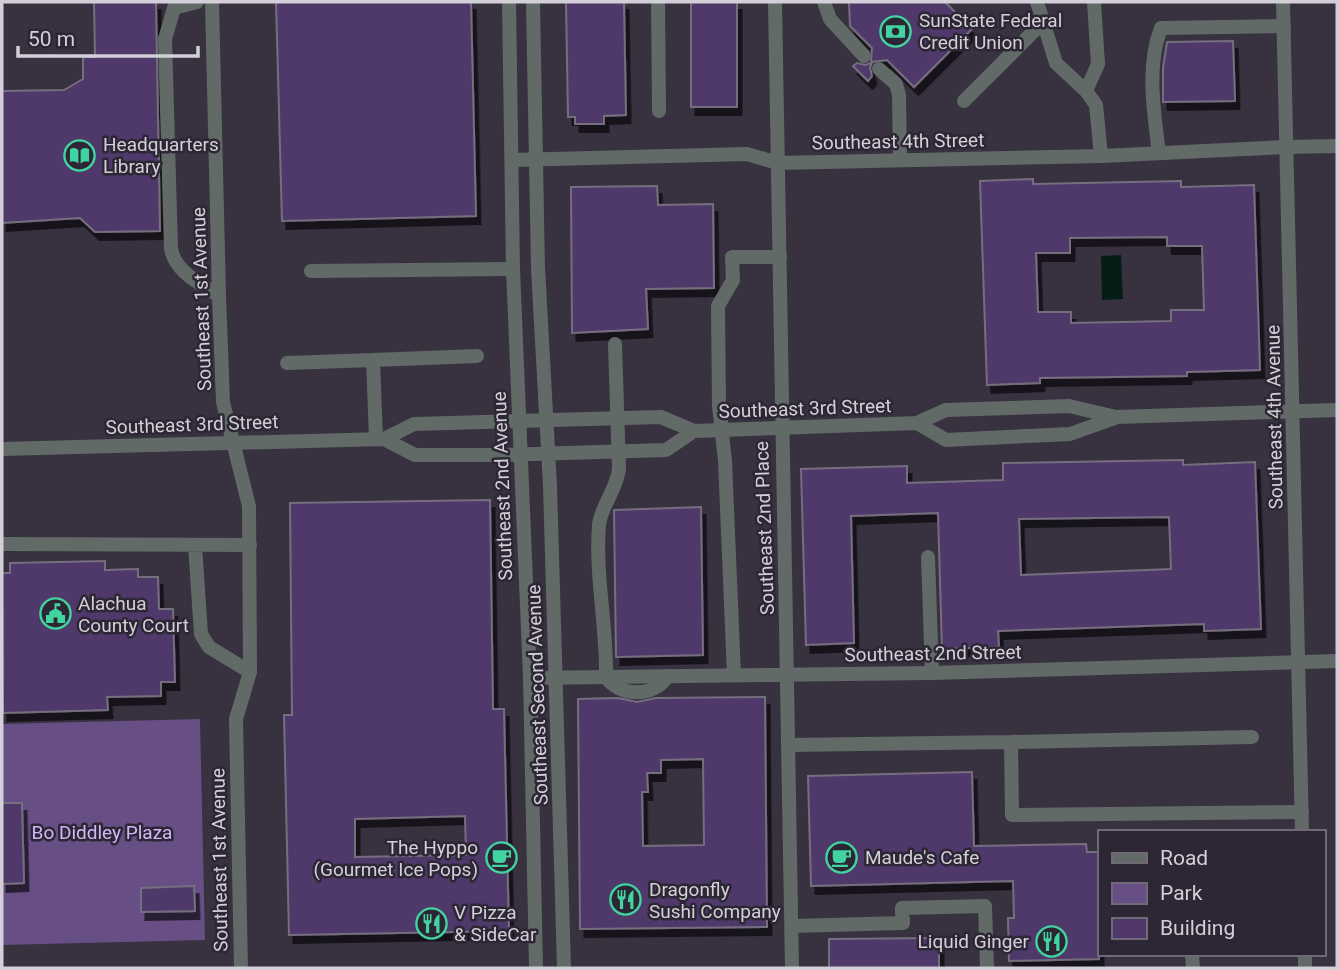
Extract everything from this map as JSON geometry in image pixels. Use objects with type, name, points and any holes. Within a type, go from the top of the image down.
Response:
[{"type":"street","points":[[197,2],[174,8],[165,39],[171,248],[174,262],[180,270],[219,296]]},
{"type":"street","name":"Southeast 1st Avenue","points":[[212,2],[223,402],[249,506],[250,672],[236,719],[241,968]]},
{"type":"street","name":"Southeast 2nd Avenue","points":[[509,2],[513,269],[530,678],[536,968]]},
{"type":"street","points":[[533,2],[538,268],[547,421]]},
{"type":"street","points":[[658,2],[659,111]]},
{"type":"street","name":"Southeast 2nd Place","points":[[775,2],[792,968]]},
{"type":"street","points":[[824,2],[830,19],[864,56]]},
{"type":"street","points":[[1037,2],[1056,63],[1086,91],[1096,105],[1101,156]]},
{"type":"street","points":[[1086,91],[1098,64],[1094,2]]},
{"type":"street","name":"Southeast 4th Avenue","points":[[1283,2],[1302,830]]},
{"type":"street","points":[[964,101],[1043,22]]},
{"type":"street","points":[[1159,153],[1153,106],[1155,44],[1161,28],[1283,26]]},
{"type":"street","points":[[879,69],[895,84],[899,95],[900,160]]},
{"type":"street","name":"Southeast 4th Street","points":[[512,160],[747,154],[778,163],[1101,156],[1337,146]]},
{"type":"street","points":[[734,676],[725,461],[721,430],[718,306],[733,280],[732,257],[780,257]]},
{"type":"street","points":[[311,271],[538,268]]},
{"type":"street","points":[[606,677],[599,531],[600,520],[617,484],[615,344]]},
{"type":"street","points":[[287,363],[477,356]]},
{"type":"street","points":[[373,360],[380,439]]},
{"type":"street","name":"Southeast 3rd Street","points":[[2,449],[380,439],[414,424],[617,418],[661,417],[694,431],[917,424],[946,410],[1069,406],[1116,417],[1337,410]]},
{"type":"street","name":"Southeast 3rd Street","points":[[917,424],[946,440],[1069,434],[1116,417]]},
{"type":"street","name":"Southeast Second Avenue","points":[[547,421],[564,968]]},
{"type":"street","name":"Southeast 3rd Street","points":[[380,439],[415,455],[618,452],[666,450],[694,431]]},
{"type":"street","points":[[2,544],[99,542],[143,546],[250,545]]},
{"type":"street","points":[[195,545],[201,634],[209,647],[250,672]]},
{"type":"street","points":[[928,557],[932,673]]},
{"type":"street","name":"Southeast 2nd Street","points":[[530,678],[932,673],[1337,661]]},
{"type":"street","points":[[789,745],[1252,737]]},
{"type":"street","points":[[1011,742],[1012,815],[1302,812]]},
{"type":"street","points":[[793,926],[903,923],[902,908],[985,906],[987,968]]},
{"type":"green space","name":"Bo Diddley Plaza","points":[[200,719],[205,940],[2,945],[2,724]]},
{"type":"shaded area","points":[[1121,255],[1123,299],[1102,300],[1101,256]]},
{"type":"building","name":"Headquarters Library","points":[[94,2],[156,2],[160,231],[95,232],[80,218],[2,223],[2,91],[64,90],[83,79],[83,57],[95,57]]},
{"type":"building","points":[[276,2],[471,2],[476,216],[282,221]]},
{"type":"building","points":[[566,2],[624,2],[626,115],[604,116],[604,124],[575,124],[575,117],[568,117]]},
{"type":"building","points":[[691,2],[737,2],[737,107],[691,107]]},
{"type":"building","points":[[849,2],[945,2],[972,29],[914,87],[887,60],[872,62],[872,76],[868,81],[853,66],[857,63],[871,63],[872,48],[850,26]]},
{"type":"building","points":[[1233,41],[1235,101],[1163,102],[1163,68],[1167,42]]},
{"type":"building","points":[[1033,179],[1033,184],[1181,181],[1181,187],[1254,185],[1260,370],[1187,372],[1187,376],[1040,378],[1040,383],[987,385],[980,181]],"holes":[[[1167,237],[1167,246],[1202,246],[1204,310],[1171,310],[1171,321],[1071,323],[1071,312],[1038,312],[1036,253],[1070,253],[1070,238]]]},
{"type":"building","points":[[657,186],[658,205],[713,204],[714,288],[646,289],[648,329],[572,333],[571,187]]},
{"type":"building","points":[[1183,460],[1183,465],[1255,462],[1261,629],[1204,631],[1204,624],[998,631],[999,647],[942,649],[938,513],[851,516],[854,643],[806,645],[801,469],[907,466],[907,483],[1003,480],[1003,463]],"holes":[[[1169,517],[1171,569],[1021,575],[1019,519]]]},
{"type":"building","points":[[490,500],[493,709],[504,709],[509,931],[289,935],[284,715],[292,715],[290,503]],"holes":[[[465,816],[466,855],[355,857],[355,819]]]},
{"type":"building","points":[[701,507],[703,655],[616,657],[614,510]]},
{"type":"building","points":[[105,561],[105,570],[138,569],[138,577],[158,577],[159,609],[173,609],[175,682],[161,682],[161,696],[107,697],[108,710],[3,713],[2,573],[10,573],[10,563]]},
{"type":"building","points":[[765,697],[767,927],[580,929],[578,699],[618,698],[637,702],[656,698]],"holes":[[[703,759],[704,845],[643,846],[642,792],[648,792],[647,773],[661,773],[661,760]]]},
{"type":"building","points":[[972,772],[974,846],[1086,844],[1087,852],[1098,852],[1099,959],[1009,961],[1008,918],[1014,918],[1013,881],[811,886],[808,776]]},
{"type":"building","points":[[2,803],[22,803],[24,883],[2,884]]},
{"type":"building","points":[[194,886],[195,911],[141,912],[141,888]]},
{"type":"building","points":[[939,938],[939,968],[829,968],[829,939]]},
{"type":"place","name":"SunState Federal Credit Union","points":[[896,31]]},
{"type":"place","name":"Headquarters Library","points":[[80,155]]},
{"type":"place","name":"Alachua County Court","points":[[55,614]]},
{"type":"place","name":"Maude's Cafe","points":[[842,857]]},
{"type":"place","name":"The Hyppo (Gourmet Ice Pops)","points":[[501,858]]},
{"type":"place","name":"Dragonfly Sushi Company","points":[[626,900]]},
{"type":"place","name":"V Pizza & SideCar","points":[[431,923]]},
{"type":"place","name":"Liquid Ginger","points":[[1052,941]]}]
